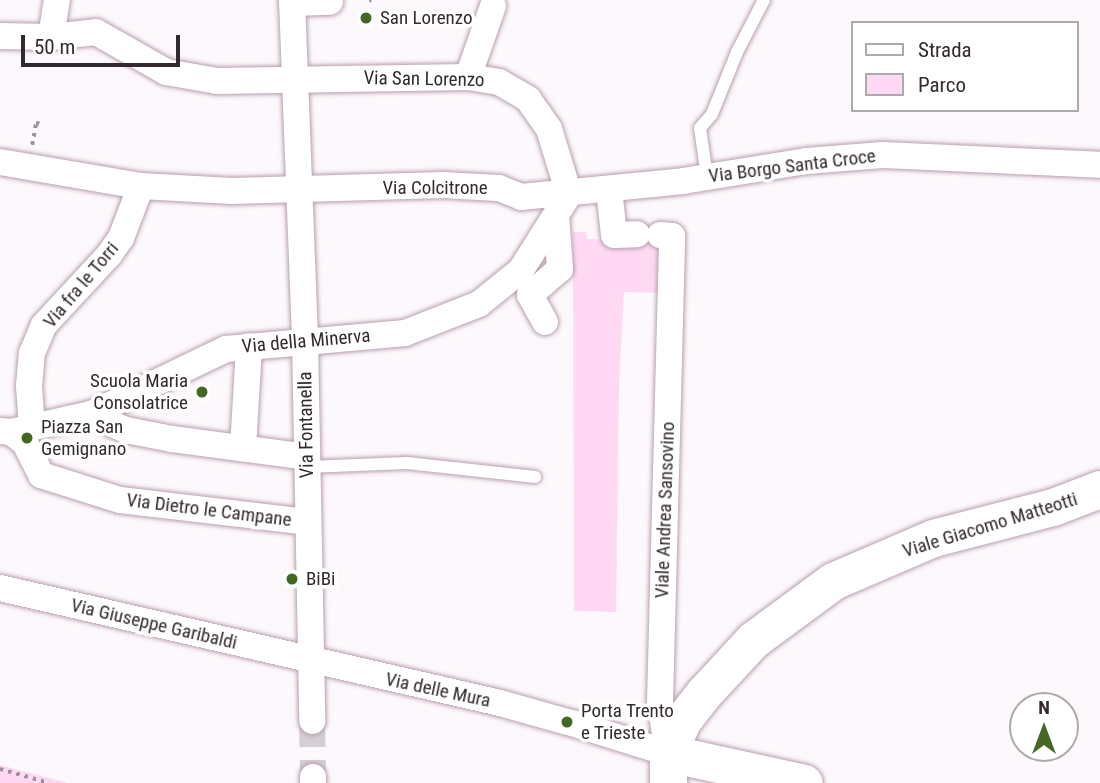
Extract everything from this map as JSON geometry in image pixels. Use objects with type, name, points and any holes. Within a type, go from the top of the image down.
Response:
[{"type":"main road","name":"Viale Giacomo Matteotti","points":[[668,768],[682,720],[753,640],[833,580],[933,538],[1053,507],[1100,489]]},
{"type":"main road","points":[[668,768],[804,783]]},
{"type":"street","points":[[51,37],[57,0]]},
{"type":"street","points":[[292,1],[330,2]]},
{"type":"street","name":"Via Fontanella","points":[[292,1],[305,340],[308,661],[312,720]]},
{"type":"street","points":[[468,77],[493,6]]},
{"type":"street","name":"Via San Lorenzo","points":[[0,36],[51,37],[96,32],[166,72],[217,81],[468,77],[499,82],[528,99],[549,129],[562,204],[560,269],[530,295],[545,322]]},
{"type":"street","name":"Via Borgo Santa Croce","points":[[562,204],[609,189],[806,161],[883,155],[1100,165]]},
{"type":"street","name":"Via Colcitrone","points":[[0,162],[141,186],[232,191],[443,186],[499,188],[521,197],[562,204]]},
{"type":"street","name":"Via fra le Torri","points":[[14,430],[29,386],[32,353],[44,325],[109,255],[121,238],[141,186]]},
{"type":"street","name":"Viale Andrea Sansovino","points":[[609,189],[635,235],[660,702],[668,768]]},
{"type":"street","name":"Via della Minerva","points":[[14,430],[91,414],[226,349],[405,333],[480,304],[521,270],[562,204]]},
{"type":"street","points":[[243,448],[249,346]]},
{"type":"street","points":[[91,414],[126,429],[172,439],[243,448],[307,462]]},
{"type":"street","name":"Via Dietro le Campane","points":[[14,430],[25,443],[41,475],[120,500],[307,522]]},
{"type":"street","name":"Via Giuseppe Garibaldi","points":[[0,588],[308,661]]},
{"type":"street","name":"Via delle Mura","points":[[308,661],[500,703],[570,723],[668,768]]},
{"type":"lane","points":[[707,177],[700,128],[712,114],[737,52],[764,0]]},
{"type":"lane","points":[[307,462],[407,463],[535,477]]},
{"type":"path","points":[[0,769],[49,783]]},
{"type":"green space","points":[[573,232],[586,232],[587,239],[667,241],[666,293],[624,292],[619,385],[616,612],[574,611]]},
{"type":"green space","points":[[0,765],[68,783],[0,783]]},
{"type":"tunnel","points":[[312,721],[313,777]]},
{"type":"place","name":"San Lorenzo","points":[[366,18]]},
{"type":"place","name":"Scuola Maria Consolatrice","points":[[202,392]]},
{"type":"place","name":"Piazza San Gemignano","points":[[27,438]]},
{"type":"place","name":"BiBi","points":[[292,579]]},
{"type":"place","name":"Porta Trento e Trieste","points":[[567,722]]}]
